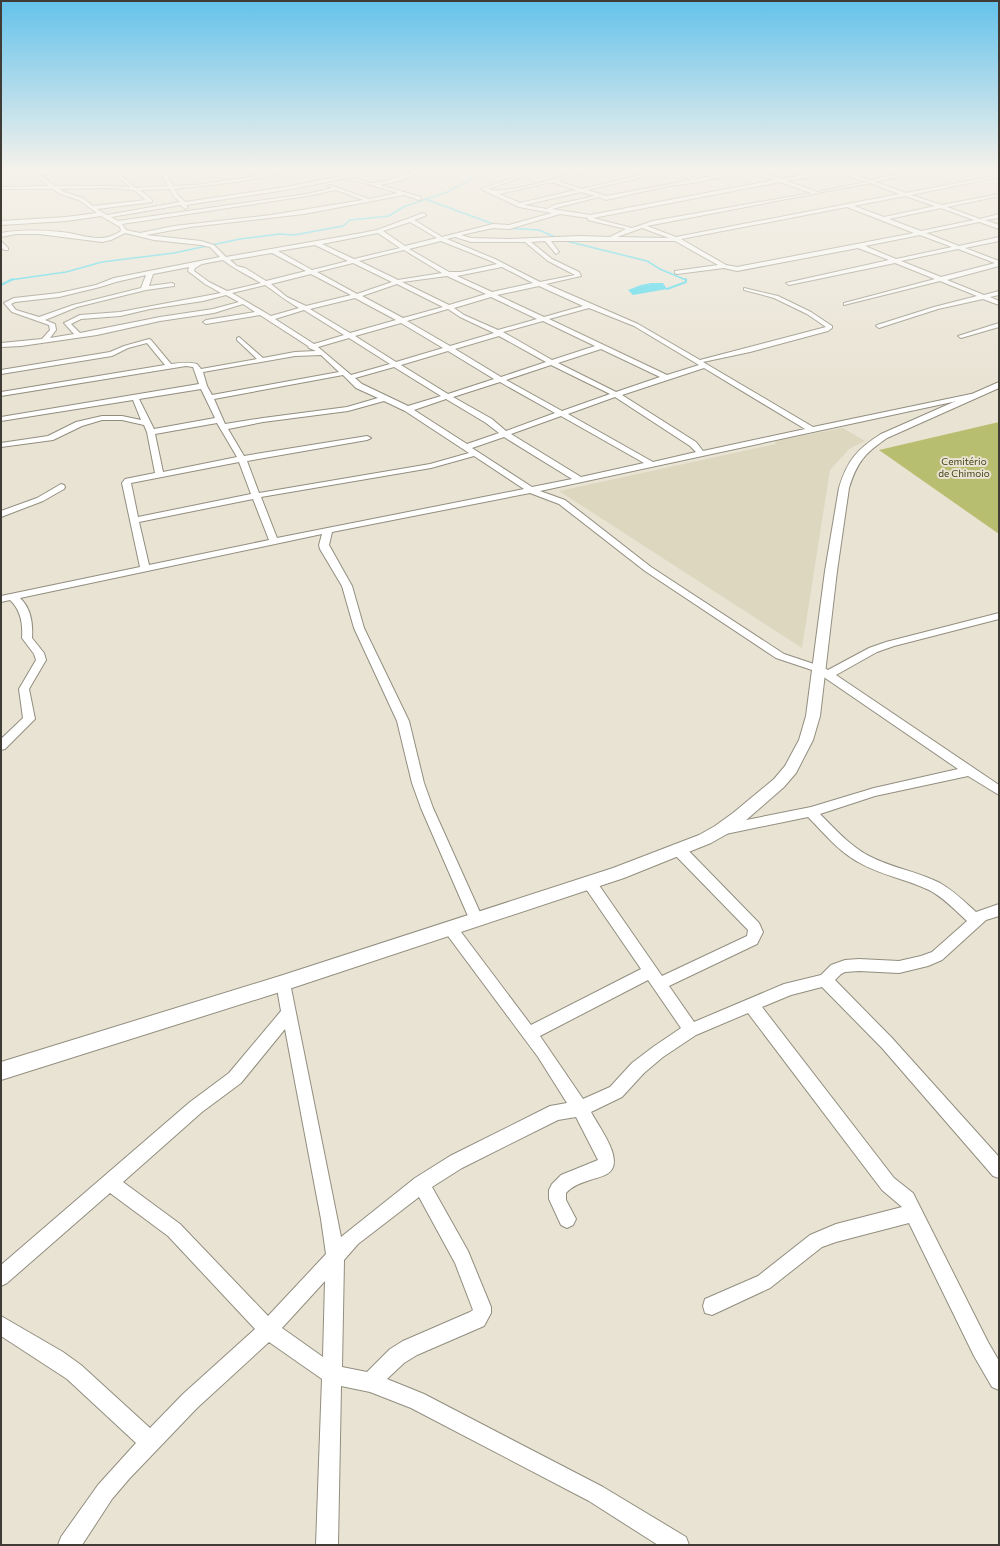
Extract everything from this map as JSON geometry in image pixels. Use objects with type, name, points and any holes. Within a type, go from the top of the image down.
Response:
[{"type":"street","points":[[203,241],[212,246],[235,267],[243,269],[278,291],[285,298],[305,308],[489,421],[505,434],[579,479]]},
{"type":"street","points":[[45,340],[53,327],[48,322],[14,311],[6,303],[14,300],[64,293],[98,286],[114,280],[150,273],[177,268],[193,268],[225,259],[326,241]]},
{"type":"street","points":[[394,241],[448,274],[666,377]]},
{"type":"street","points":[[78,335],[67,323],[77,317],[120,314],[226,293],[434,241]]},
{"type":"street","points":[[447,241],[503,265],[589,306],[636,325],[808,422],[811,426],[810,429]]},
{"type":"street","points":[[311,346],[447,306],[538,283],[574,277],[578,274],[550,260],[527,241]]},
{"type":"street","points":[[548,241],[556,252]]},
{"type":"street","points":[[680,241],[724,266],[737,269],[881,241]]},
{"type":"street","points":[[941,241],[999,264]]},
{"type":"street","points":[[789,284],[993,241]]},
{"type":"street","points":[[1,243],[6,249]]},
{"type":"street","points":[[316,243],[447,306],[462,316],[498,333],[552,363],[617,395],[693,444],[701,454]]},
{"type":"street","points":[[859,246],[999,302]]},
{"type":"street","points":[[273,251],[401,320],[500,379],[651,464]]},
{"type":"street","points":[[846,304],[999,264]]},
{"type":"street","points":[[269,319],[305,308],[368,293],[399,282],[448,274],[461,274],[503,265]]},
{"type":"street","points":[[677,272],[724,266]]},
{"type":"street","points":[[193,268],[200,279],[244,302],[323,353],[359,386],[408,409],[530,490],[562,502],[648,570],[780,656],[824,672],[999,790]]},
{"type":"street","points":[[144,288],[150,273]]},
{"type":"street","points":[[41,319],[75,306],[144,288],[172,285]]},
{"type":"street","points":[[466,447],[560,413],[617,395],[703,363],[826,330],[830,327],[809,313],[776,297],[746,289]]},
{"type":"street","points":[[879,326],[936,308],[999,293]]},
{"type":"street","points":[[1,345],[78,335],[160,319],[214,311],[244,302]]},
{"type":"street","points":[[210,398],[346,375],[395,364],[589,306]]},
{"type":"street","points":[[620,311],[703,363]]},
{"type":"street","points":[[206,322],[261,314]]},
{"type":"street","points":[[961,336],[999,325]]},
{"type":"street","points":[[239,339],[262,360]]},
{"type":"street","points":[[1,372],[112,354],[126,347],[148,341],[170,366]]},
{"type":"street","points":[[408,409],[600,347]]},
{"type":"street","points":[[199,371],[303,353],[323,353]]},
{"type":"street","points":[[1,394],[170,366],[195,364],[219,420],[242,459],[274,541]]},
{"type":"street","points":[[8,378],[40,365]]},
{"type":"street","points":[[1,419],[204,386]]},
{"type":"street","points":[[1,1071],[283,983],[589,882],[705,839],[720,830],[762,798],[791,770],[806,740],[824,672],[832,570],[844,488],[848,475],[856,459],[862,451],[884,436],[971,396],[999,386]]},
{"type":"street","points":[[1,599],[274,541],[530,490],[701,454],[810,429],[971,396]]},
{"type":"street","points":[[135,397],[151,432],[160,475]]},
{"type":"street","points":[[224,427],[263,420],[348,409],[385,398]]},
{"type":"street","points":[[1,445],[50,438],[79,424],[102,418],[122,418],[147,423]]},
{"type":"street","points":[[151,432],[219,420]]},
{"type":"street","points":[[145,569],[126,483],[132,480],[242,459],[367,438]]},
{"type":"street","points":[[135,520],[295,488],[432,466],[476,453]]},
{"type":"street","points":[[1,514],[12,508],[49,496],[61,487]]},
{"type":"street","points":[[328,530],[324,545],[325,549],[347,586],[361,633],[380,670],[408,733],[420,790],[428,812],[476,919]]},
{"type":"street","points":[[1,746],[29,719],[24,689],[41,660],[39,653],[27,638],[28,628],[22,605],[13,597]]},
{"type":"street","points":[[824,672],[890,644],[999,616]]},
{"type":"street","points":[[720,830],[811,812],[874,792],[969,771]]},
{"type":"street","points":[[811,812],[842,844],[861,858],[880,868],[934,887],[946,894],[975,920]]},
{"type":"street","points":[[660,984],[752,940],[756,932],[754,927],[678,849]]},
{"type":"street","points":[[589,882],[691,1030]]},
{"type":"street","points":[[69,1545],[105,1492],[150,1442],[190,1401],[268,1330],[352,1238],[421,1184],[456,1162],[538,1120],[556,1112],[580,1109],[616,1092],[638,1068],[658,1052],[691,1030],[789,989],[825,980],[836,969],[845,966],[859,965],[899,967],[923,962],[937,956],[975,920],[987,913],[999,910]]},
{"type":"street","points":[[450,928],[530,1033],[580,1109],[606,1156],[607,1163],[602,1168],[562,1183],[558,1189],[557,1196],[567,1220]]},
{"type":"street","points":[[530,1033],[651,971]]},
{"type":"street","points":[[825,980],[887,1043],[999,1170]]},
{"type":"street","points":[[283,983],[336,1256],[331,1374],[327,1545]]},
{"type":"street","points":[[751,1005],[888,1184],[907,1199],[981,1349],[999,1380]]},
{"type":"street","points":[[1,1277],[196,1107],[235,1078],[289,1012]]},
{"type":"street","points":[[110,1183],[162,1219],[174,1230],[268,1330],[331,1374],[370,1382],[417,1401],[596,1494],[678,1545]]},
{"type":"street","points":[[370,1382],[397,1356],[410,1348],[477,1319],[482,1313],[482,1307],[462,1257],[421,1184]]},
{"type":"street","points":[[712,1306],[764,1282],[816,1241],[836,1233],[913,1213]]},
{"type":"street","points":[[1,1325],[74,1372],[150,1442]]},
{"type":"shaded area","points":[[843,428],[865,441],[849,449],[830,470],[802,648],[559,491],[776,444],[774,441]]},
{"type":"green space","name":"Cemitério de Chimoio","points":[[999,422],[999,534],[879,450]]},
{"type":"water","points":[[663,283],[667,289],[633,295],[628,290],[641,285]]},
{"type":"waterway","points":[[11,280],[66,272],[102,262],[174,253],[230,241]]},
{"type":"waterway","points":[[567,241],[647,261],[660,269],[686,280]]},
{"type":"waterway","points":[[1,285],[11,280]]},
{"type":"waterway","points":[[667,289],[686,282],[686,280]]}]
